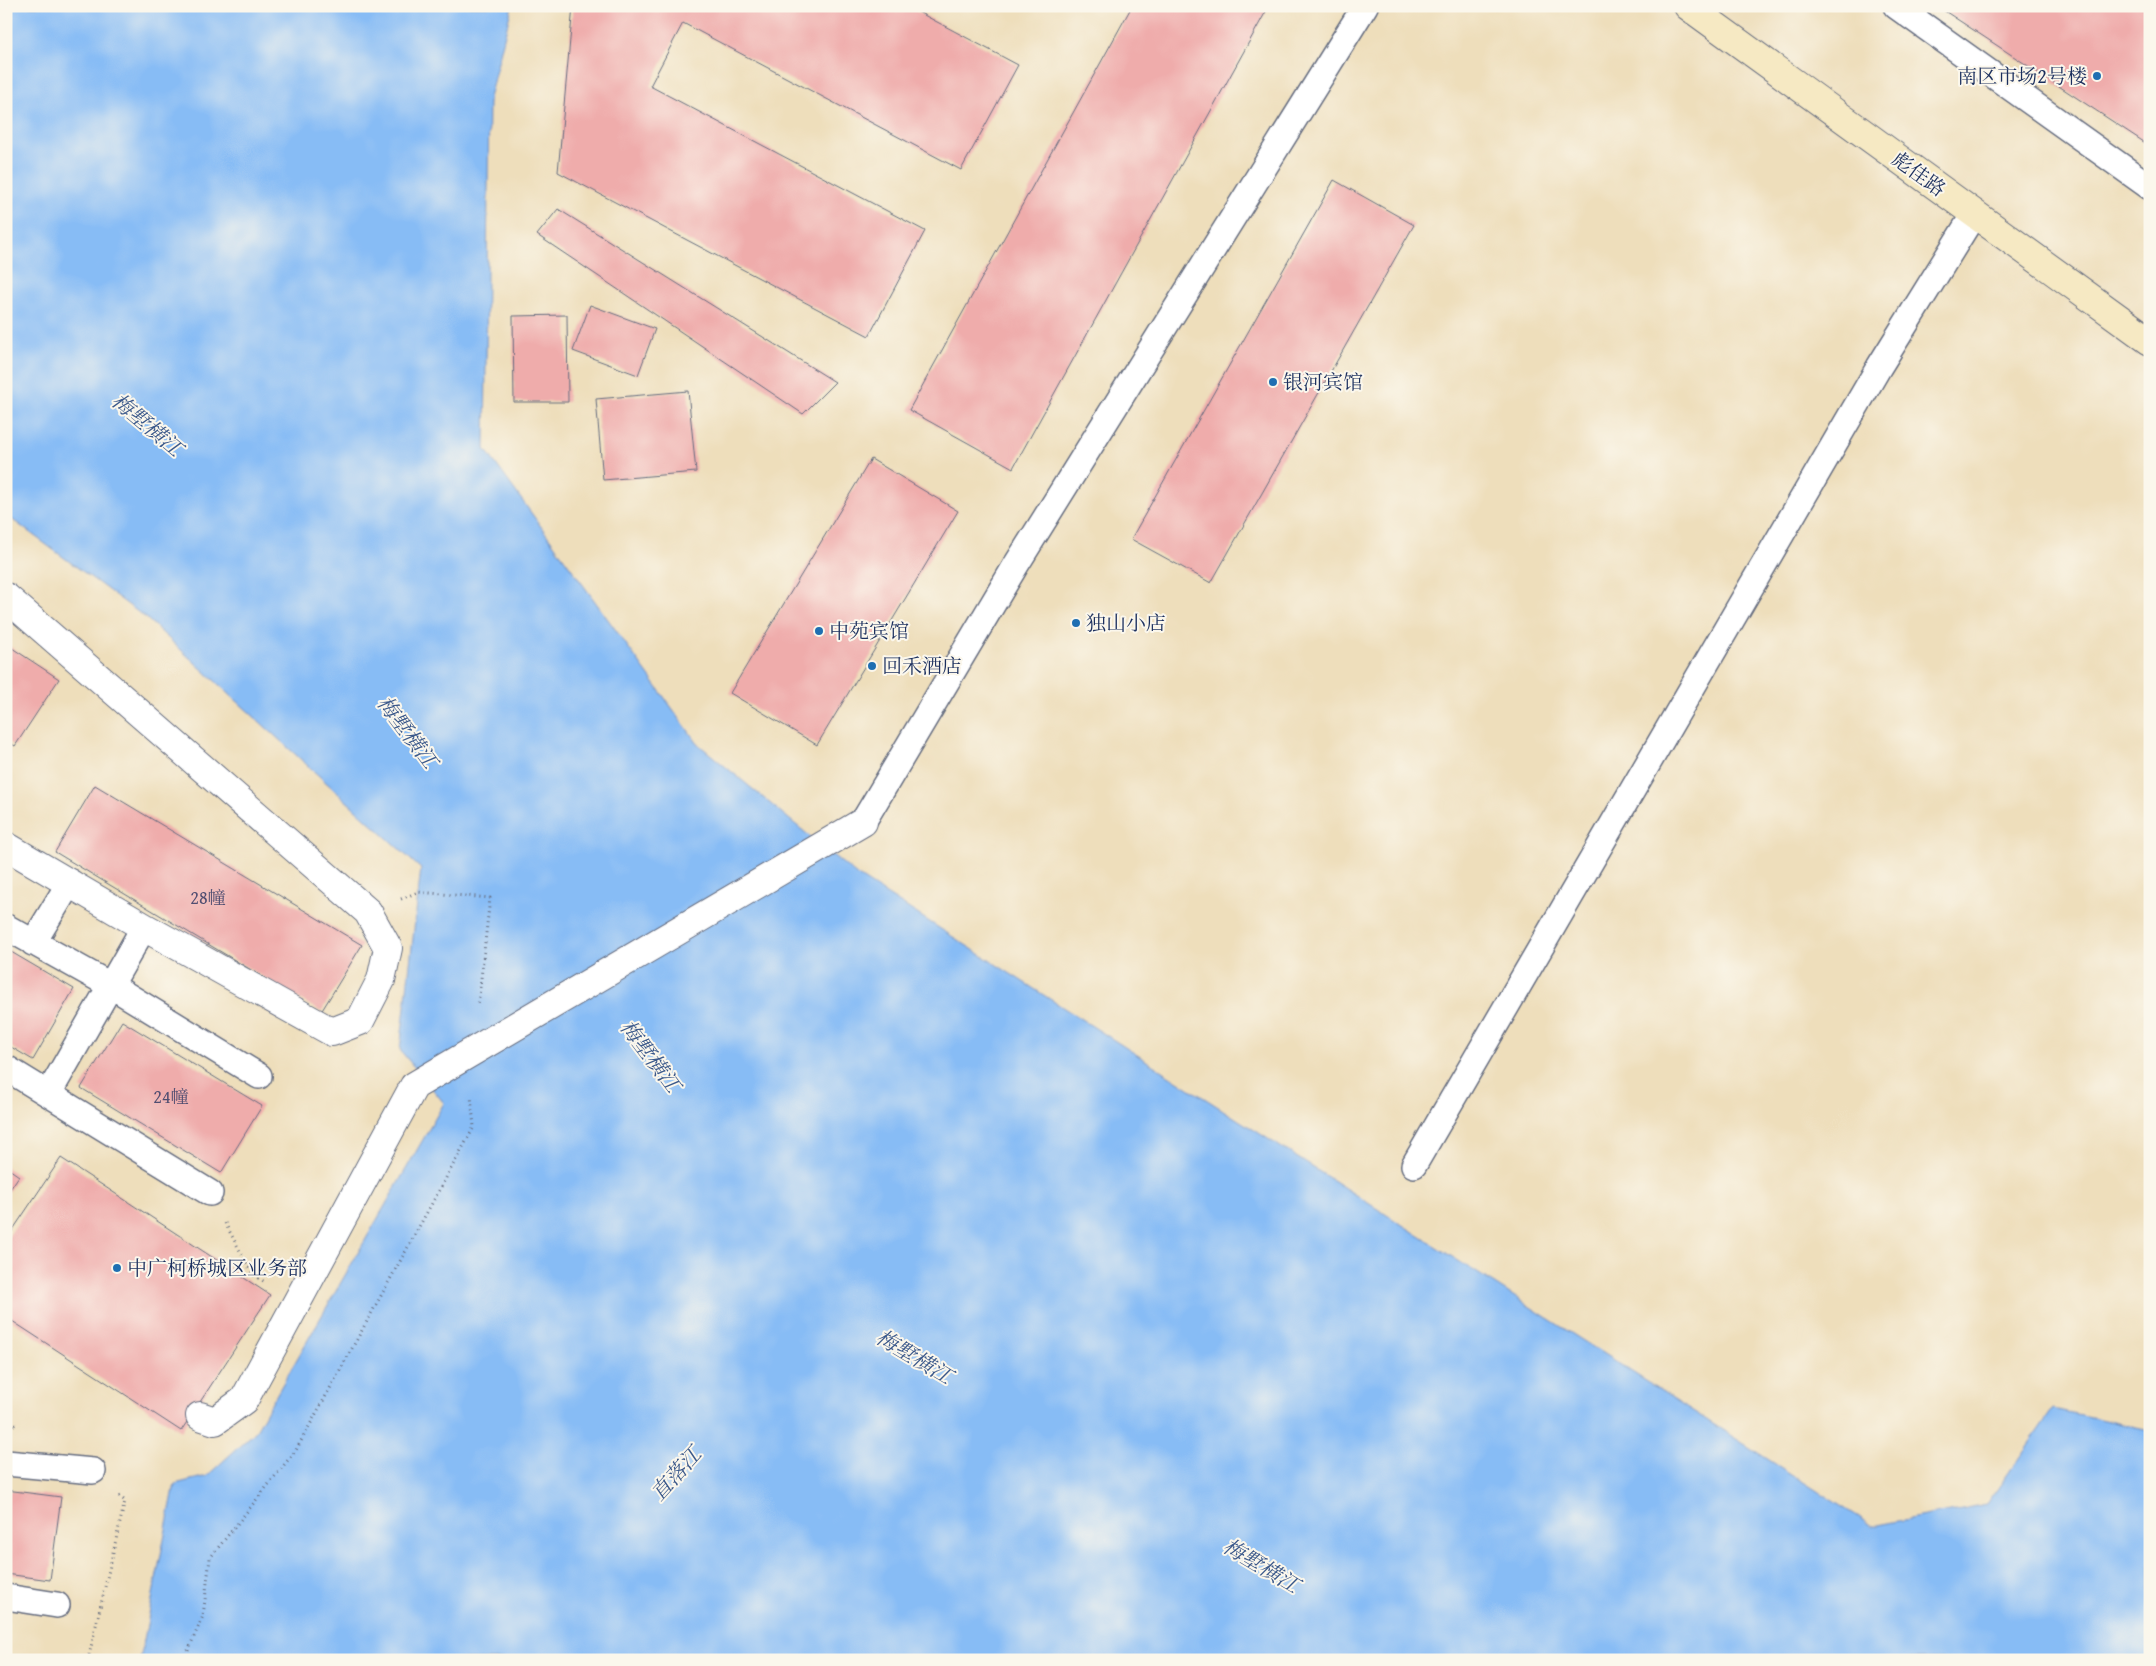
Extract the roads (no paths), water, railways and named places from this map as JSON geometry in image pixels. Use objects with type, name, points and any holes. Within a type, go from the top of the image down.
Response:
[{"type":"street","name":"彪佳路","points":[[1688,6],[2150,341]]},
{"type":"street","points":[[6,597],[368,912],[388,948],[381,980],[360,1021],[332,1032],[144,927],[6,846]]},
{"type":"street","points":[[200,1416],[215,1421],[244,1400],[414,1086],[863,822]]},
{"type":"lane","points":[[863,822],[1016,565],[1365,6]]},
{"type":"lane","points":[[1896,6],[2150,188]]},
{"type":"lane","points":[[1414,1165],[1879,367],[1974,214]]},
{"type":"lane","points":[[33,943],[70,882]]},
{"type":"lane","points":[[6,927],[110,986],[259,1076]]},
{"type":"lane","points":[[49,1093],[144,927]]},
{"type":"lane","points":[[6,1068],[210,1193]]},
{"type":"lane","points":[[6,1463],[94,1471]]},
{"type":"lane","points":[[6,1597],[57,1605]]},
{"type":"water","points":[[6,6],[512,6],[489,98],[485,449],[698,744],[858,876],[1872,1526],[1987,1504],[2053,1409],[2150,1430],[2150,1660],[140,1660],[175,1484],[207,1476],[255,1432],[444,1103],[400,1050],[421,869],[146,618],[6,515]]},
{"type":"place","name":"南区市场2号楼","points":[[2097,76]]},
{"type":"place","name":"银河宾馆","points":[[1273,382]]},
{"type":"place","name":"独山小店","points":[[1076,623]]},
{"type":"place","name":"中苑宾馆","points":[[819,631]]},
{"type":"place","name":"回禾酒店","points":[[872,666]]},
{"type":"place","name":"中广柯桥城区业务部","points":[[117,1268]]},
{"type":"water label","name":"梅墅横江","points":[[147,425]]},
{"type":"water label","name":"梅墅横江","points":[[407,732]]},
{"type":"water label","name":"梅墅横江","points":[[650,1056]]},
{"type":"water label","name":"梅墅横江","points":[[914,1357]]},
{"type":"water label","name":"直落江","points":[[676,1474]]},
{"type":"water label","name":"梅墅横江","points":[[1261,1566]]}]
